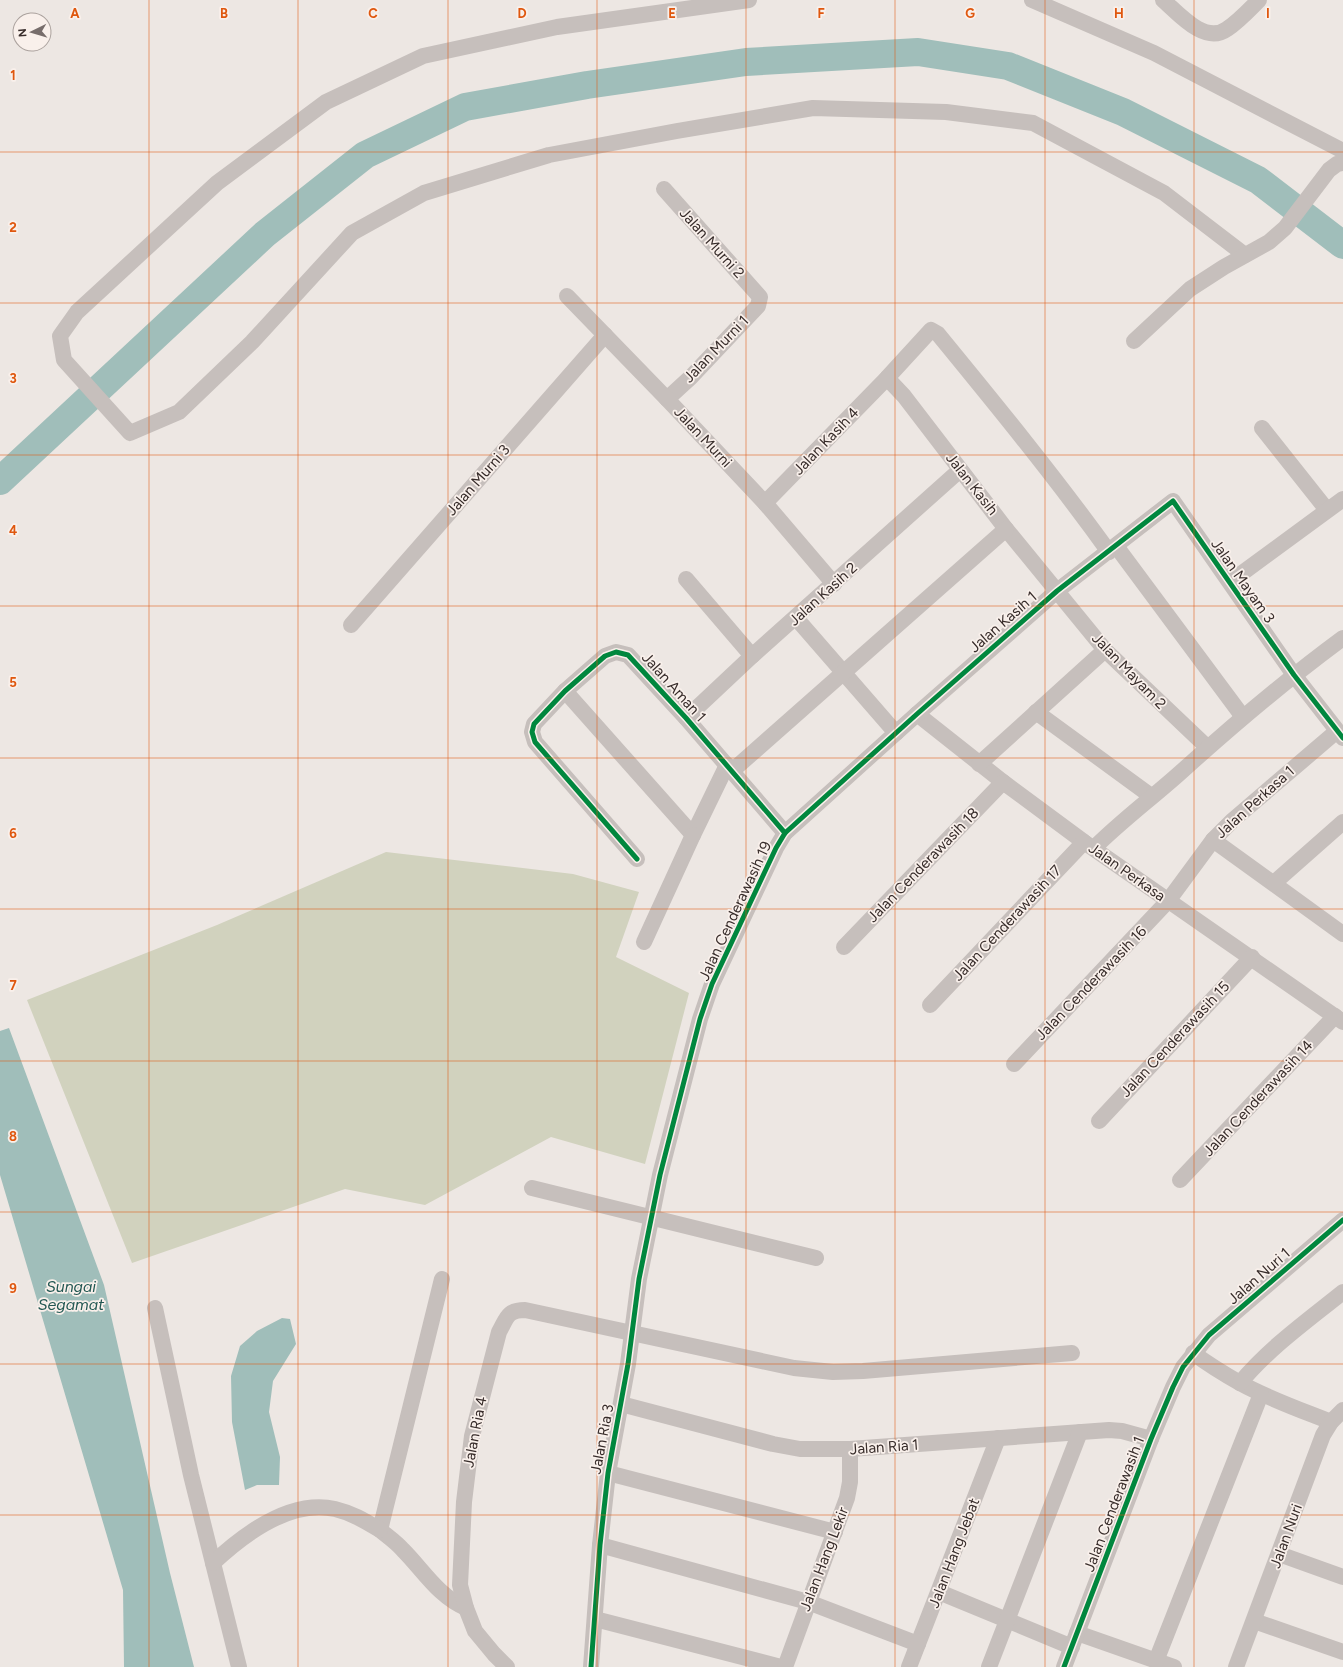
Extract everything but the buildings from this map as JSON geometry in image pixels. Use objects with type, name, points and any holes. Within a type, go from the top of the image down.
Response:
[{"type":"street","points":[[749,0],[557,26],[423,56],[326,102],[217,183],[78,312],[60,336],[64,360],[130,433],[179,412],[252,342],[352,233],[424,193],[549,155],[813,108],[946,112],[1033,123],[1164,193],[1245,255]]},
{"type":"street","points":[[1032,0],[1154,53],[1343,151]]},
{"type":"street","points":[[1163,0],[1196,27],[1208,34],[1214,35],[1226,30],[1259,0]]},
{"type":"street","points":[[1134,341],[1190,290],[1268,242],[1284,228],[1336,167]]},
{"type":"street","name":"Jalan Murni 2","points":[[664,189],[760,297]]},
{"type":"street","name":"Jalan Murni","points":[[567,296],[765,503],[834,584]]},
{"type":"street","name":"Jalan Murni 1","points":[[667,399],[758,306],[760,297]]},
{"type":"street","name":"Jalan Kasih 4","points":[[765,503],[887,378],[930,330],[938,334],[1113,549]]},
{"type":"street","name":"Jalan Murni 3","points":[[351,625],[605,335]]},
{"type":"street","name":"Jalan Kasih","points":[[887,378],[904,396],[1006,529],[1057,591]]},
{"type":"street","points":[[1262,428],[1327,510]]},
{"type":"street","name":"Jalan Kasih 2","points":[[686,718],[752,656],[960,470]]},
{"type":"street","points":[[1230,582],[1343,498]]},
{"type":"street","name":"Jalan Kasih 1","points":[[917,714],[1057,591],[1173,501]]},
{"type":"street","name":"Jalan Mayam 3","points":[[1173,501],[1294,675],[1340,734]]},
{"type":"street","points":[[644,942],[693,836],[729,768],[1006,529]]},
{"type":"street","points":[[1113,549],[1242,717]]},
{"type":"street","points":[[686,579],[752,656]]},
{"type":"street","name":"Jalan Mayam 2","points":[[1057,591],[1105,650],[1207,747]]},
{"type":"street","points":[[796,618],[896,733]]},
{"type":"street","name":"Jalan Cenderawasih 17","points":[[930,1005],[1089,845],[1117,825],[1242,717],[1294,675],[1342,640]]},
{"type":"street","points":[[979,764],[1105,650]]},
{"type":"street","name":"Jalan Aman 1","points":[[637,859],[536,742],[532,732],[534,724],[565,691],[605,656],[616,652],[628,655],[686,718],[785,833]]},
{"type":"street","points":[[565,691],[693,836]]},
{"type":"street","points":[[1036,712],[1151,796]]},
{"type":"street","name":"Jalan Cenderawasih 19","points":[[651,1218],[700,1019],[710,991],[776,848],[785,833],[917,714]]},
{"type":"street","name":"Jalan Perkasa","points":[[917,714],[979,764],[1089,845],[1168,902],[1252,957],[1339,1019]]},
{"type":"street","name":"Jalan Perkasa 1","points":[[1168,902],[1213,840],[1232,820],[1340,734]]},
{"type":"street","name":"Jalan Cenderawasih 18","points":[[844,947],[1003,782]]},
{"type":"street","points":[[1274,883],[1343,822]]},
{"type":"street","points":[[1213,840],[1342,931]]},
{"type":"street","name":"Jalan Cenderawasih 16","points":[[1014,1064],[1168,902]]},
{"type":"street","name":"Jalan Cenderawasih 15","points":[[1099,1121],[1252,957]]},
{"type":"street","name":"Jalan Cenderawasih 14","points":[[1180,1180],[1339,1019]]},
{"type":"street","points":[[532,1188],[816,1258]]},
{"type":"street","name":"Jalan Ria 3","points":[[591,1667],[600,1545],[608,1473],[621,1404],[639,1279],[651,1218]]},
{"type":"street","name":"Jalan Nuri 1","points":[[1193,1353],[1209,1335],[1343,1220]]},
{"type":"street","points":[[380,1530],[442,1279]]},
{"type":"street","points":[[1240,1383],[1254,1367],[1278,1345],[1343,1292]]},
{"type":"street","points":[[156,1308],[191,1475],[240,1667]]},
{"type":"street","name":"Jalan Ria 4","points":[[507,1667],[475,1631],[466,1608],[460,1586],[464,1502],[472,1436],[499,1332],[507,1316],[515,1310],[525,1310],[794,1368],[833,1372],[1072,1353]]},
{"type":"street","points":[[1193,1353],[1213,1367],[1261,1394],[1331,1422]]},
{"type":"street","name":"Jalan Cenderawasih 1","points":[[1064,1667],[1151,1439],[1173,1387],[1183,1367],[1193,1353]]},
{"type":"street","points":[[1156,1661],[1261,1394]]},
{"type":"street","name":"Jalan Ria 1","points":[[621,1404],[773,1444],[800,1449],[850,1449],[1122,1430],[1151,1439]]},
{"type":"street","name":"Jalan Nuri","points":[[1236,1667],[1323,1435],[1331,1422],[1343,1410]]},
{"type":"street","points":[[989,1667],[1080,1432]]},
{"type":"street","name":"Jalan Hang Jebat","points":[[909,1667],[998,1438]]},
{"type":"street","name":"Jalan Hang Lekir","points":[[785,1667],[847,1498],[850,1482],[850,1449]]},
{"type":"street","points":[[608,1473],[835,1532]]},
{"type":"street","points":[[213,1562],[237,1540],[264,1523],[291,1512],[315,1508],[334,1509],[355,1515],[380,1530],[402,1549],[441,1592],[456,1604],[466,1608]]},
{"type":"street","points":[[600,1545],[808,1602],[918,1644]]},
{"type":"street","points":[[1279,1554],[1343,1577]]},
{"type":"street","points":[[939,1592],[1007,1620],[1174,1667]]},
{"type":"street","points":[[595,1619],[781,1667]]},
{"type":"street","points":[[1254,1622],[1343,1652]]},
{"type":"green space","points":[[386,852],[573,874],[639,892],[616,957],[689,993],[645,1164],[551,1137],[425,1205],[345,1189],[132,1263],[27,1000],[217,925]]},
{"type":"water","name":"Sungai Segamat","points":[[9,1028],[104,1285],[170,1573],[194,1667],[124,1667],[123,1590],[0,1175],[0,1031]]},
{"type":"water","points":[[282,1318],[290,1319],[296,1344],[273,1381],[269,1412],[280,1457],[279,1485],[257,1485],[245,1490],[232,1422],[231,1376],[240,1346],[257,1331]]},
{"type":"waterway","points":[[0,481],[265,234],[365,155],[465,107],[587,85],[746,62],[918,52],[1008,66],[1123,112],[1258,180],[1343,245]]},
{"type":"cycle path","points":[[591,1667],[600,1545],[608,1473],[628,1364],[639,1279],[660,1175],[700,1019],[712,984],[776,848],[785,833],[1057,591],[1173,501],[1294,675],[1343,738]]},
{"type":"cycle path","points":[[637,859],[535,742],[532,732],[534,724],[565,691],[605,656],[616,652],[628,655],[686,718],[785,833]]},
{"type":"cycle path","points":[[1064,1667],[1151,1439],[1183,1367],[1209,1335],[1343,1220]]}]
